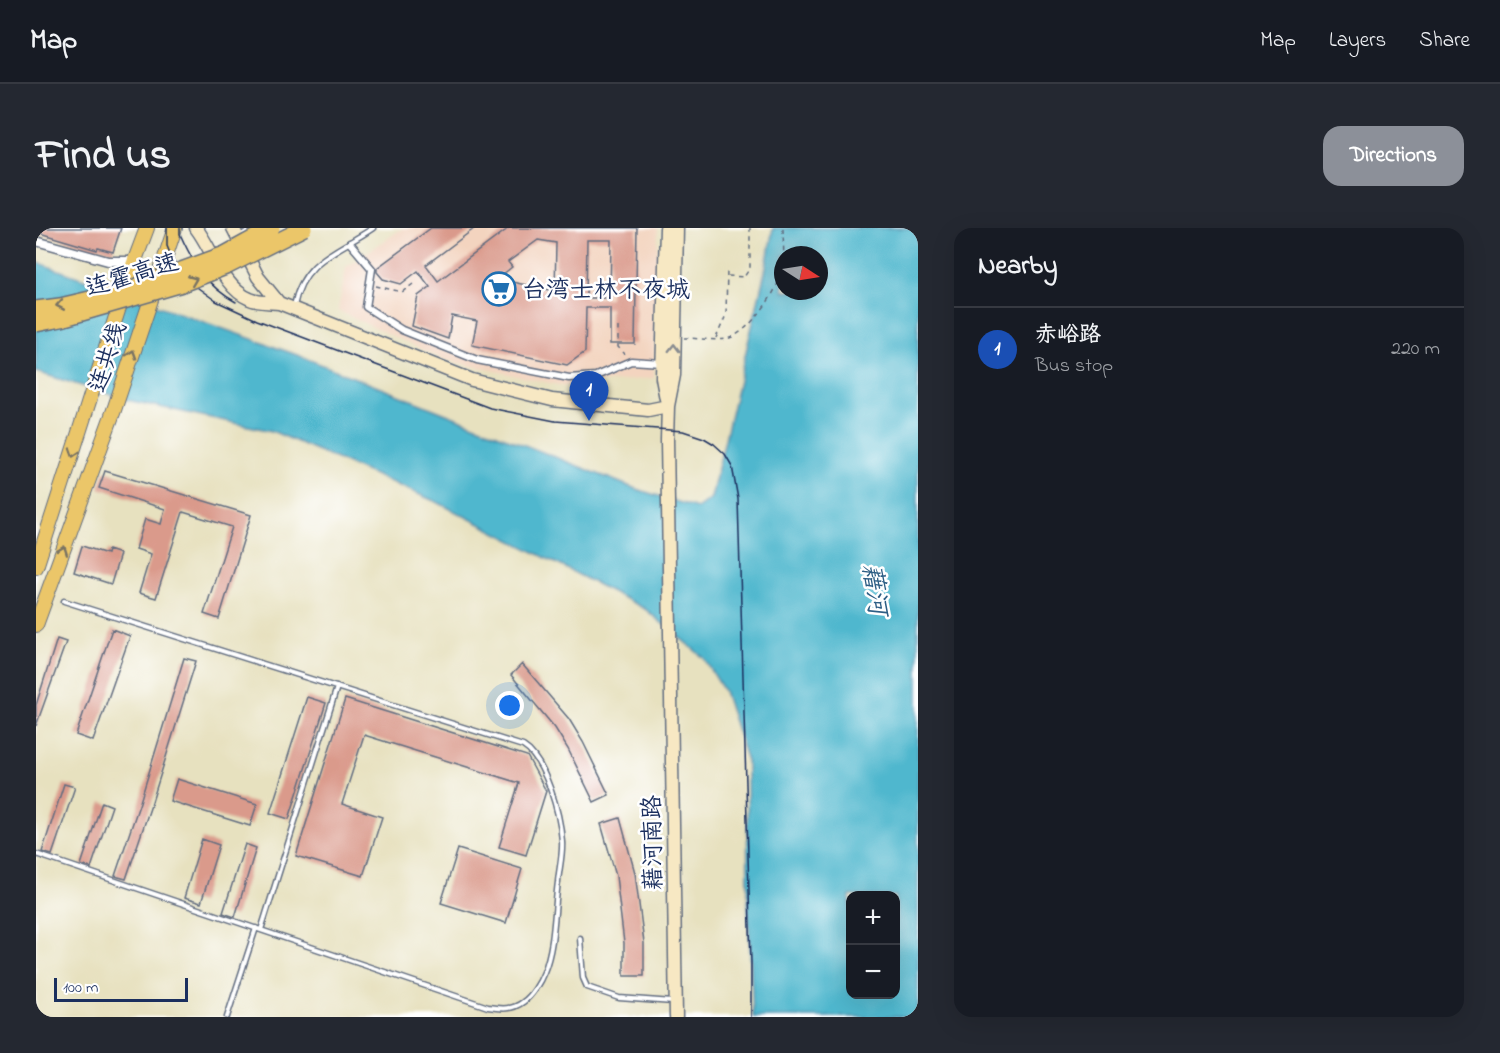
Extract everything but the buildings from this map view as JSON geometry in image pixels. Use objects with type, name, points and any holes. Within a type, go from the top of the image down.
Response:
[{"type":"highway","name":"连共线","points":[[36,567],[129,276],[147,228]]},
{"type":"highway","name":"连共线","points":[[36,625],[114,410],[175,228]]},
{"type":"highway","name":"连霍高速","points":[[36,309],[60,306],[124,291],[225,254],[272,228]]},
{"type":"highway","name":"连霍高速","points":[[36,324],[182,284],[228,266],[304,228]]},
{"type":"main road","points":[[196,228],[226,278],[239,293],[251,300],[279,303],[472,380],[517,392],[552,400],[648,410],[668,406]]},
{"type":"main road","points":[[666,228],[662,378],[668,406]]},
{"type":"main road","points":[[668,406],[674,375],[677,228]]},
{"type":"main road","points":[[236,233],[258,277],[279,303]]},
{"type":"main road","name":"藉河南路","points":[[668,406],[676,1017]]},
{"type":"street","points":[[36,241],[108,261],[136,261]]},
{"type":"street","points":[[350,243],[372,269],[366,307],[402,330],[477,360],[569,378],[596,376],[632,361],[663,363]]},
{"type":"lane","points":[[236,233],[252,228]]},
{"type":"lane","points":[[293,309],[297,289],[308,272],[323,258],[373,228]]},
{"type":"lane","points":[[36,854],[500,1009],[512,1008],[532,994],[544,972],[550,948],[562,841],[548,778],[532,751],[523,746],[64,601]]},
{"type":"lane","points":[[261,930],[337,687]]},
{"type":"lane","points":[[227,1017],[256,928]]},
{"type":"lane","points":[[580,938],[583,978],[588,987],[619,998],[675,1002]]},
{"type":"path","points":[[727,276],[744,277],[750,268],[750,228]]},
{"type":"path","points":[[675,338],[727,339],[740,333],[774,293],[782,270],[783,228]]},
{"type":"path","points":[[715,339],[726,315],[727,269]]},
{"type":"path","points":[[369,284],[402,292],[413,284]]},
{"type":"path","points":[[618,327],[618,347],[632,361]]},
{"type":"shaded area","name":"台湾士林不夜城","points":[[403,228],[658,228],[654,378],[563,386],[445,360],[338,311],[346,267]]},
{"type":"water","name":"藉河","points":[[773,228],[918,228],[918,1017],[753,1017],[748,906],[747,761],[724,691],[704,658],[645,609],[439,503],[272,431],[132,401],[36,372],[36,262],[297,355],[636,489],[697,508],[711,498],[766,268]]},
{"type":"tram line","points":[[167,228],[167,246],[174,263],[194,285],[216,301],[257,320],[490,408],[555,421],[683,431],[704,438],[725,454],[732,466],[738,499],[751,1017]]},
{"type":"tram line","points":[[180,228],[185,245],[202,273],[217,289],[236,302]]},
{"type":"place","name":"台湾士林不夜城","points":[[499,289]]},
{"type":"place","name":"赤峪路","points":[[589,421]]}]
